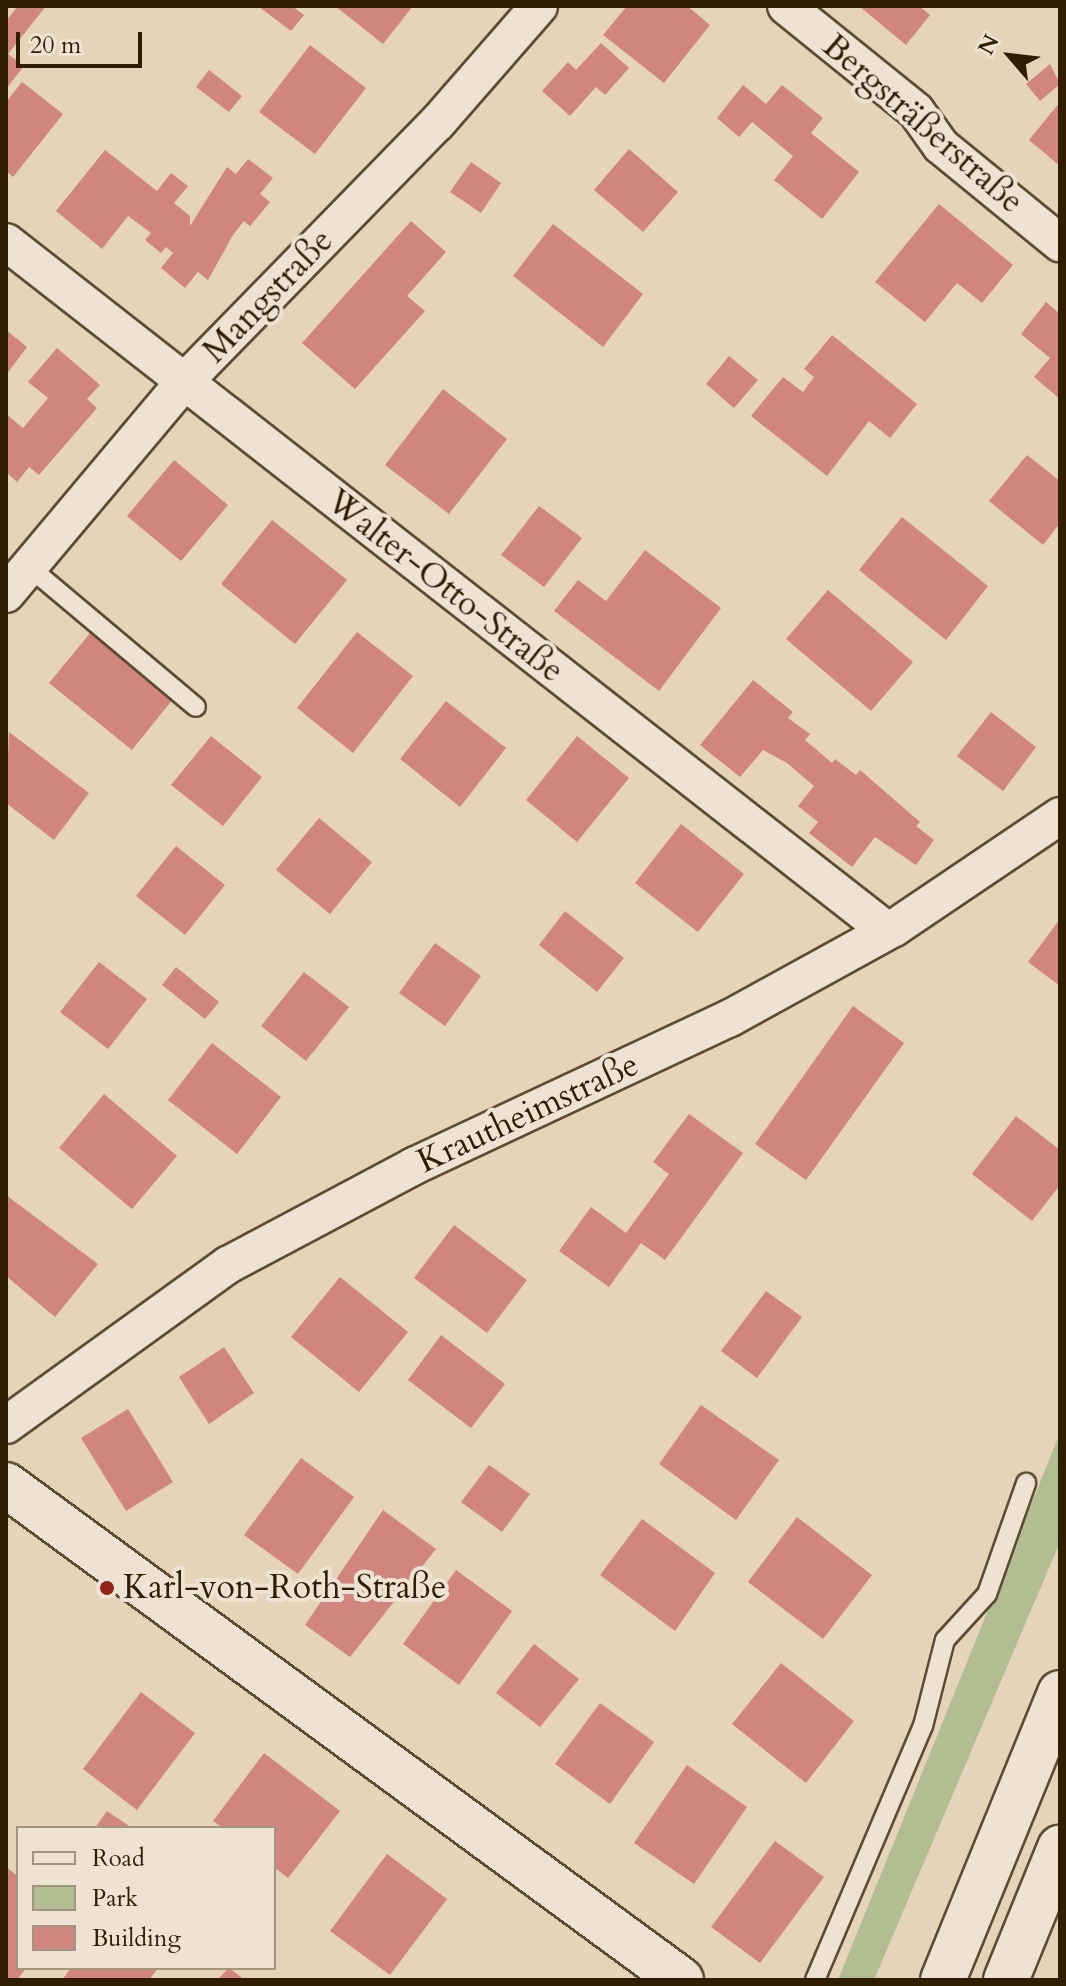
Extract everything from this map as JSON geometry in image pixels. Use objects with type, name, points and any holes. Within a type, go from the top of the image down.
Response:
[{"type":"street","name":"Mangstraße","points":[[6,594],[184,382],[437,123],[539,6]]},
{"type":"street","name":"Bergsträßerstraße","points":[[786,6],[916,111],[941,146],[1060,243]]},
{"type":"street","name":"Walter-Otto-Straße","points":[[6,242],[885,929]]},
{"type":"street","name":"Krautheimstraße","points":[[6,1425],[228,1265],[414,1166],[730,1018],[885,929],[1060,816]]},
{"type":"street","points":[[6,1485],[681,1980]]},
{"type":"street","points":[[943,1980],[1060,1693]]},
{"type":"street","points":[[1006,1980],[1060,1848]]},
{"type":"lane","points":[[28,566],[196,707]]},
{"type":"lane","points":[[815,1980],[923,1726],[945,1640],[987,1594],[1026,1483]]},
{"type":"green space","points":[[1060,1433],[1060,1542],[874,1980],[838,1980]]},
{"type":"building","points":[[18,6],[46,6],[8,54],[24,66],[6,89],[6,21]]},
{"type":"building","points":[[258,6],[292,6],[304,15],[291,31]]},
{"type":"building","points":[[335,6],[413,6],[383,44]]},
{"type":"building","points":[[627,6],[687,6],[710,25],[664,83],[603,35]]},
{"type":"building","points":[[859,6],[919,6],[930,15],[906,45]]},
{"type":"building","points":[[601,43],[629,68],[605,95],[596,87],[570,116],[542,91],[568,62],[576,70]]},
{"type":"building","points":[[310,45],[366,88],[315,154],[259,112]]},
{"type":"building","points":[[1050,64],[1060,84],[1040,101],[1026,84]]},
{"type":"building","points":[[209,70],[242,96],[229,112],[196,87]]},
{"type":"building","points":[[22,82],[63,114],[13,177],[6,171],[6,102]]},
{"type":"building","points":[[743,85],[766,104],[782,85],[823,118],[811,133],[859,172],[822,219],[774,180],[793,156],[752,122],[739,137],[717,118]]},
{"type":"building","points":[[1060,102],[1060,166],[1029,140]]},
{"type":"building","points":[[629,149],[678,192],[643,232],[594,190]]},
{"type":"building","points":[[105,150],[157,191],[171,173],[188,186],[174,203],[190,216],[190,226],[227,167],[236,174],[248,159],[273,178],[260,194],[270,202],[250,226],[244,221],[208,280],[198,272],[185,288],[161,268],[173,253],[166,247],[161,253],[145,240],[151,233],[128,216],[102,249],[56,211]]},
{"type":"building","points":[[471,162],[501,183],[481,213],[450,192]]},
{"type":"building","points":[[939,204],[1013,265],[982,303],[957,283],[925,322],[875,282]]},
{"type":"building","points":[[411,221],[446,252],[407,296],[425,311],[355,389],[302,343]]},
{"type":"building","points":[[553,224],[643,294],[603,347],[513,276]]},
{"type":"building","points":[[1046,302],[1060,314],[1060,399],[1034,377],[1050,358],[1021,334]]},
{"type":"building","points":[[6,330],[27,347],[6,375]]},
{"type":"building","points":[[832,335],[917,404],[890,438],[869,421],[827,476],[751,416],[783,377],[803,392],[814,377],[804,369]]},
{"type":"building","points":[[57,348],[100,385],[87,399],[97,408],[39,475],[29,467],[17,482],[6,472],[6,414],[23,428],[48,398],[28,382]]},
{"type":"building","points":[[729,356],[758,380],[734,408],[706,384]]},
{"type":"building","points":[[443,389],[507,439],[449,514],[385,465]]},
{"type":"building","points":[[1027,455],[1060,481],[1060,523],[1043,545],[989,501]]},
{"type":"building","points":[[174,460],[228,505],[181,561],[127,516]]},
{"type":"building","points":[[539,506],[582,538],[544,587],[501,555]]},
{"type":"building","points":[[902,517],[988,586],[946,640],[859,570]]},
{"type":"building","points":[[272,520],[347,580],[295,644],[221,584]]},
{"type":"building","points":[[645,550],[721,608],[659,691],[554,611],[578,580],[606,601]]},
{"type":"building","points":[[828,590],[913,662],[871,711],[786,639]]},
{"type":"building","points":[[91,632],[173,699],[132,750],[49,683]]},
{"type":"building","points":[[357,632],[413,676],[353,753],[297,708]]},
{"type":"building","points":[[753,680],[793,712],[788,718],[810,734],[805,740],[832,763],[835,759],[856,775],[860,770],[920,822],[916,826],[934,840],[916,865],[875,837],[852,867],[809,833],[818,822],[798,806],[814,786],[787,763],[763,750],[740,777],[700,745]]},
{"type":"building","points":[[446,701],[506,748],[460,807],[400,759]]},
{"type":"building","points":[[991,712],[1036,747],[1003,791],[957,756]]},
{"type":"building","points":[[9,732],[89,793],[54,840],[6,803]]},
{"type":"building","points":[[211,736],[262,777],[223,826],[171,785]]},
{"type":"building","points":[[577,736],[629,778],[577,842],[526,800]]},
{"type":"building","points":[[319,818],[372,862],[330,914],[276,870]]},
{"type":"building","points":[[681,824],[744,874],[698,932],[635,883]]},
{"type":"building","points":[[176,846],[225,885],[185,935],[136,896]]},
{"type":"building","points":[[565,911],[624,958],[597,992],[539,945]]},
{"type":"building","points":[[1060,919],[1060,986],[1028,962]]},
{"type":"building","points":[[435,943],[481,976],[445,1026],[399,993]]},
{"type":"building","points":[[99,962],[147,999],[108,1049],[60,1012]]},
{"type":"building","points":[[176,967],[219,1002],[205,1019],[162,985]]},
{"type":"building","points":[[304,972],[349,1007],[306,1061],[261,1026]]},
{"type":"building","points":[[853,1006],[904,1043],[806,1180],[755,1144]]},
{"type":"building","points":[[212,1043],[281,1097],[237,1154],[168,1100]]},
{"type":"building","points":[[104,1094],[177,1156],[132,1209],[59,1148]]},
{"type":"building","points":[[689,1114],[743,1153],[665,1260],[641,1243],[609,1287],[559,1251],[591,1207],[626,1233],[669,1174],[653,1162]]},
{"type":"building","points":[[1016,1116],[1060,1150],[1060,1185],[1032,1221],[972,1174]]},
{"type":"building","points":[[6,1195],[98,1264],[55,1317],[6,1276]]},
{"type":"building","points":[[454,1225],[527,1280],[487,1333],[414,1278]]},
{"type":"building","points":[[340,1277],[408,1332],[359,1392],[291,1337]]},
{"type":"building","points":[[766,1291],[802,1317],[757,1378],[721,1351]]},
{"type":"building","points":[[441,1335],[505,1384],[471,1428],[408,1380]]},
{"type":"building","points":[[224,1347],[254,1393],[209,1424],[179,1377]]},
{"type":"building","points":[[701,1405],[779,1460],[736,1520],[659,1464]]},
{"type":"building","points":[[128,1409],[173,1482],[126,1511],[81,1438]]},
{"type":"building","points":[[301,1458],[354,1497],[298,1574],[244,1535]]},
{"type":"building","points":[[489,1465],[530,1494],[502,1532],[461,1502]]},
{"type":"building","points":[[383,1510],[436,1549],[350,1657],[305,1625]]},
{"type":"building","points":[[797,1517],[872,1575],[823,1639],[748,1582]]},
{"type":"building","points":[[642,1519],[715,1573],[675,1631],[600,1575]]},
{"type":"building","points":[[456,1570],[512,1611],[459,1685],[403,1644]]},
{"type":"building","points":[[534,1644],[579,1679],[540,1727],[496,1693]]},
{"type":"building","points":[[781,1663],[854,1721],[806,1783],[732,1724]]},
{"type":"building","points":[[141,1692],[195,1733],[137,1810],[83,1769]]},
{"type":"building","points":[[600,1703],[654,1742],[610,1804],[555,1764]]},
{"type":"building","points":[[264,1753],[340,1811],[288,1878],[276,1869],[276,1826],[220,1826],[213,1821]]},
{"type":"building","points":[[687,1765],[747,1807],[694,1884],[634,1843]]},
{"type":"building","points":[[107,1811],[129,1826],[96,1826]]},
{"type":"building","points":[[775,1841],[824,1877],[760,1963],[711,1927]]},
{"type":"building","points":[[387,1854],[447,1899],[390,1975],[330,1931]]},
{"type":"building","points":[[6,1867],[16,1874],[16,1970],[24,1970],[17,1980],[6,1980]]},
{"type":"building","points":[[70,1970],[156,1970],[149,1980],[62,1980]]},
{"type":"building","points":[[227,1970],[232,1970],[245,1980],[217,1980]]},
{"type":"place","name":"Karl-von-Roth-Straße","points":[[107,1588]]}]
